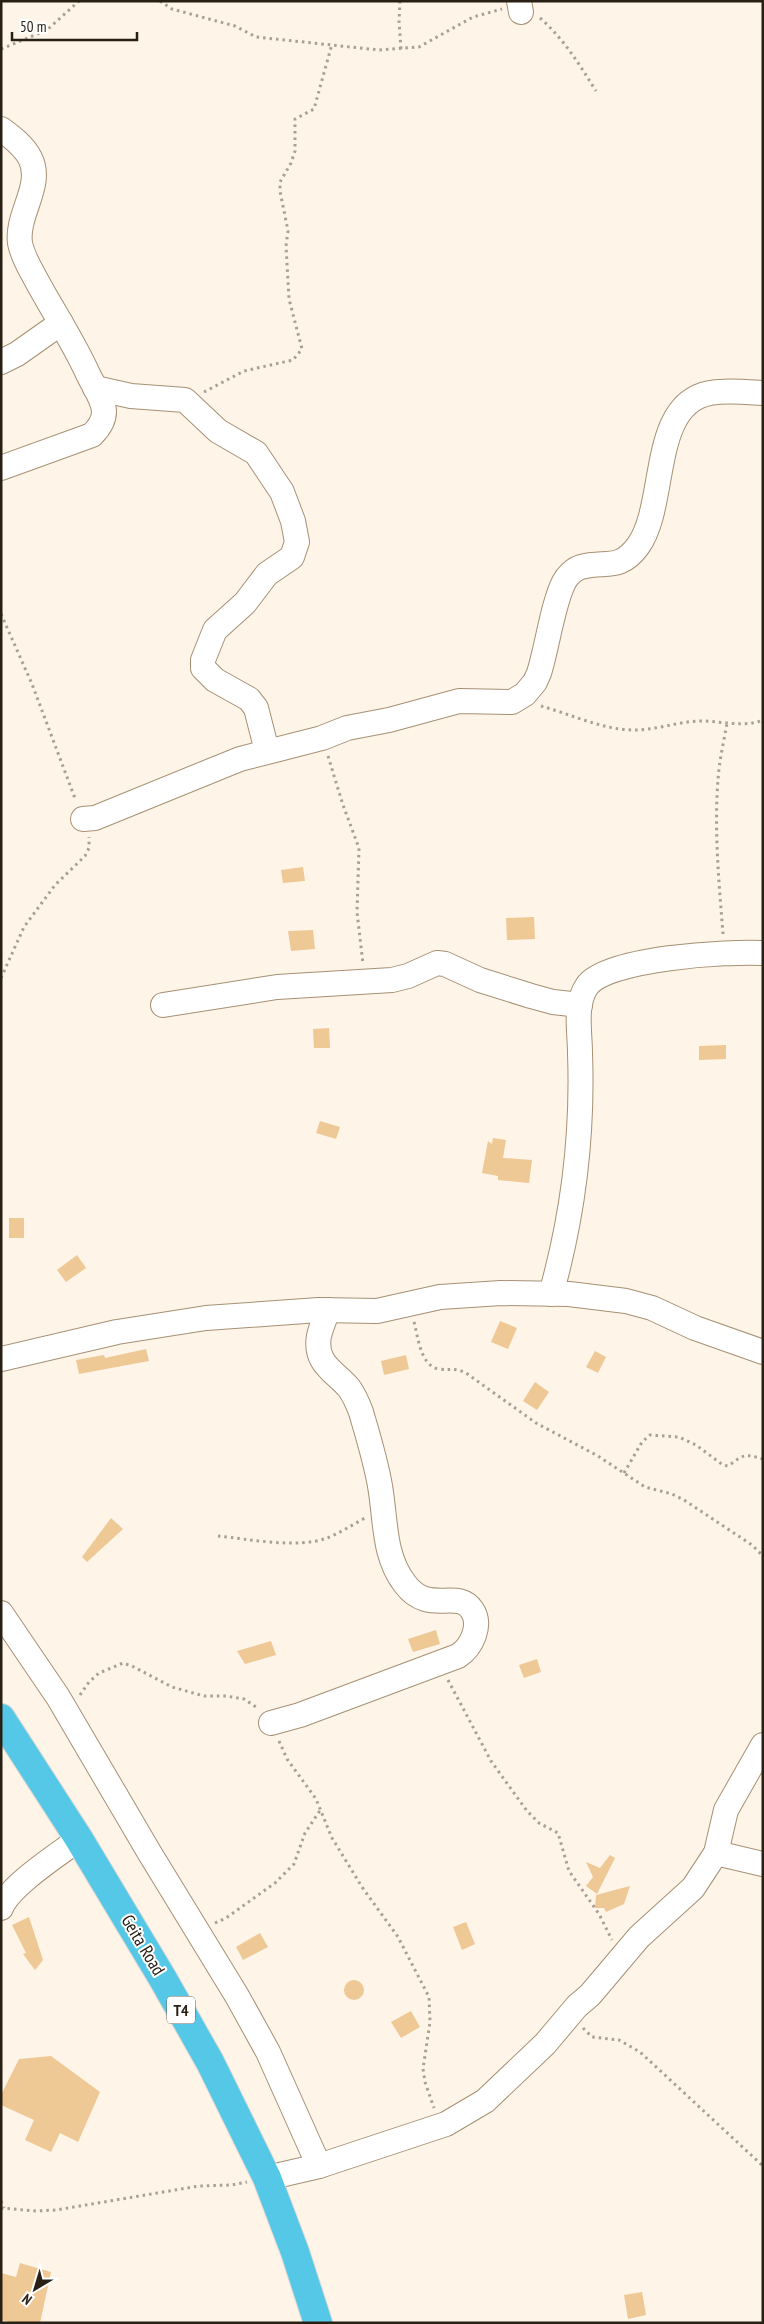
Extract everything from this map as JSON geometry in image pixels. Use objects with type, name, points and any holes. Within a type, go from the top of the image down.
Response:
[{"type":"highway","name":"Geita Road","points":[[1,1718],[78,1839],[163,1979],[210,2062],[267,2178],[295,2252],[318,2323]]},
{"type":"street","points":[[1,129],[22,146],[30,158],[34,170],[33,189],[26,203],[11,222],[26,262],[80,353],[104,412],[101,425],[92,435],[1,468]]},
{"type":"street","points":[[1,362],[17,354],[61,323]]},
{"type":"street","points":[[95,388],[131,396],[185,400],[218,431],[256,453],[282,492],[293,521],[297,542],[292,557],[267,574],[246,603],[215,630],[203,660],[203,668],[215,680],[249,700],[256,708],[267,751]]},
{"type":"street","points":[[83,819],[94,818],[240,759],[322,738],[347,728],[389,720],[459,701],[512,702],[525,694],[535,682],[539,673],[564,581],[580,567],[617,564],[626,559],[638,545],[650,522],[655,506],[669,432],[680,413],[690,401],[708,394],[734,391],[763,393]]},
{"type":"street","points":[[551,1294],[563,1252],[576,1171],[580,1124],[581,1067],[578,1016],[587,986],[604,973],[643,963],[725,952],[763,953]]},
{"type":"street","points":[[163,1005],[276,987],[392,980],[408,976],[438,963],[445,964],[480,980],[546,1000],[580,1005]]},
{"type":"street","points":[[1,1359],[117,1332],[169,1323],[263,1313],[328,1310],[377,1311],[447,1297],[501,1293],[570,1294],[626,1301],[652,1308],[695,1328],[763,1352]]},
{"type":"street","points":[[271,1723],[300,1715],[439,1664],[467,1650],[475,1627],[475,1616],[471,1608],[456,1600],[428,1602],[418,1598],[404,1584],[393,1562],[386,1540],[380,1484],[356,1399],[348,1388],[327,1369],[321,1360],[319,1336],[328,1310]]},
{"type":"street","points":[[1,1613],[69,1716],[149,1852],[198,1930],[268,2052],[319,2166]]},
{"type":"street","points":[[267,2178],[319,2166],[446,2124],[486,2101],[545,2044],[577,2006],[590,1996],[639,1937],[693,1888],[716,1853],[726,1810],[763,1745]]},
{"type":"street","points":[[1,1908],[19,1886],[78,1839]]},
{"type":"street","points":[[716,1853],[763,1864]]},
{"type":"path","points":[[1,49],[47,30],[78,1]]},
{"type":"path","points":[[160,1],[172,9],[235,26],[256,37],[379,50],[419,47],[460,23],[492,10],[520,7],[540,18],[556,32],[596,91]]},
{"type":"path","points":[[400,1],[401,49]]},
{"type":"path","points":[[185,400],[216,388],[232,376],[244,371],[292,360],[302,349],[289,299],[286,246],[288,231],[280,182],[292,162],[294,122],[298,116],[314,109],[332,44]]},
{"type":"path","points":[[1,614],[35,692],[89,837],[89,848],[85,856],[55,885],[24,926],[1,978]]},
{"type":"path","points":[[512,702],[542,706],[623,730],[648,729],[681,722],[749,724],[763,720]]},
{"type":"path","points":[[725,952],[719,891],[717,793],[728,723]]},
{"type":"path","points":[[322,738],[359,848],[357,912],[359,948],[366,982]]},
{"type":"path","points":[[408,1305],[423,1356],[433,1366],[439,1369],[456,1368],[466,1373],[536,1423],[646,1487],[672,1494],[684,1500],[752,1545],[763,1556]]},
{"type":"path","points":[[624,1473],[642,1442],[650,1435],[679,1437],[696,1445],[723,1465],[728,1466],[735,1459],[745,1455],[763,1459]]},
{"type":"path","points":[[218,1536],[296,1543],[315,1541],[326,1538],[383,1509]]},
{"type":"path","points":[[69,1716],[90,1682],[99,1673],[123,1664],[132,1666],[172,1687],[197,1695],[244,1699],[261,1711],[271,1723],[287,1759],[305,1781],[320,1809],[332,1838],[362,1887],[398,1937],[429,1997],[431,2009],[424,2056],[425,2082],[433,2108],[446,2124]]},
{"type":"path","points":[[439,1664],[492,1761],[533,1818],[558,1833],[569,1871],[608,1930],[619,1960]]},
{"type":"path","points":[[198,1930],[226,1918],[276,1883],[294,1864],[305,1833],[320,1809]]},
{"type":"path","points":[[577,2006],[585,2032],[592,2037],[619,2040],[640,2052],[763,2166]]},
{"type":"path","points":[[1,2201],[3,2208],[36,2211],[56,2210],[199,2186],[232,2185],[267,2178]]},
{"type":"building","points":[[303,867],[305,881],[283,883],[281,870]]},
{"type":"building","points":[[534,917],[535,939],[507,940],[506,918]]},
{"type":"building","points":[[313,930],[315,949],[291,951],[288,931]]},
{"type":"building","points":[[329,1028],[330,1048],[314,1048],[313,1029]]},
{"type":"building","points":[[726,1045],[726,1059],[699,1060],[699,1046]]},
{"type":"building","points":[[320,1121],[340,1127],[336,1139],[316,1133]]},
{"type":"building","points":[[493,1138],[506,1140],[503,1158],[532,1160],[529,1183],[498,1180],[498,1176],[482,1173],[488,1141],[492,1144]]},
{"type":"building","points":[[9,1218],[24,1218],[24,1238],[9,1238]]},
{"type":"building","points":[[77,1255],[86,1268],[66,1282],[57,1270]]},
{"type":"building","points":[[500,1321],[517,1328],[508,1349],[491,1342]]},
{"type":"building","points":[[146,1349],[149,1361],[79,1374],[76,1360],[104,1355],[105,1358]]},
{"type":"building","points":[[595,1351],[606,1357],[598,1373],[586,1367]]},
{"type":"building","points":[[406,1355],[409,1369],[384,1375],[381,1361]]},
{"type":"building","points":[[535,1382],[549,1392],[537,1410],[523,1401]]},
{"type":"building","points":[[111,1518],[123,1529],[87,1562],[82,1557]]},
{"type":"building","points":[[436,1630],[440,1644],[413,1652],[408,1639]]},
{"type":"building","points":[[271,1641],[276,1655],[245,1664],[237,1651]]},
{"type":"building","points":[[537,1659],[541,1672],[524,1678],[519,1665]]},
{"type":"building","points":[[610,1855],[615,1858],[597,1894],[586,1886],[593,1877],[586,1862],[600,1868]]},
{"type":"building","points":[[630,1886],[624,1904],[606,1912],[604,1908],[595,1908],[596,1895]]},
{"type":"building","points":[[29,1917],[43,1960],[35,1970],[23,1954],[26,1953],[12,1925]]},
{"type":"building","points":[[466,1922],[475,1944],[462,1950],[453,1927]]},
{"type":"building","points":[[260,1933],[268,1947],[243,1960],[236,1947]]},
{"type":"building","points":[[350,1980],[358,1980],[364,1986],[364,1994],[358,2000],[350,2000],[344,1994],[344,1986]]},
{"type":"building","points":[[411,2011],[420,2027],[401,2038],[391,2022]]},
{"type":"building","points":[[51,2056],[100,2092],[78,2142],[60,2133],[51,2152],[25,2140],[34,2120],[1,2105],[1,2095],[19,2059]]},
{"type":"building","points":[[20,2263],[51,2272],[40,2323],[13,2323],[1,2320],[1,2273],[16,2277]]},
{"type":"building","points":[[642,2292],[646,2315],[628,2319],[624,2295]]}]
